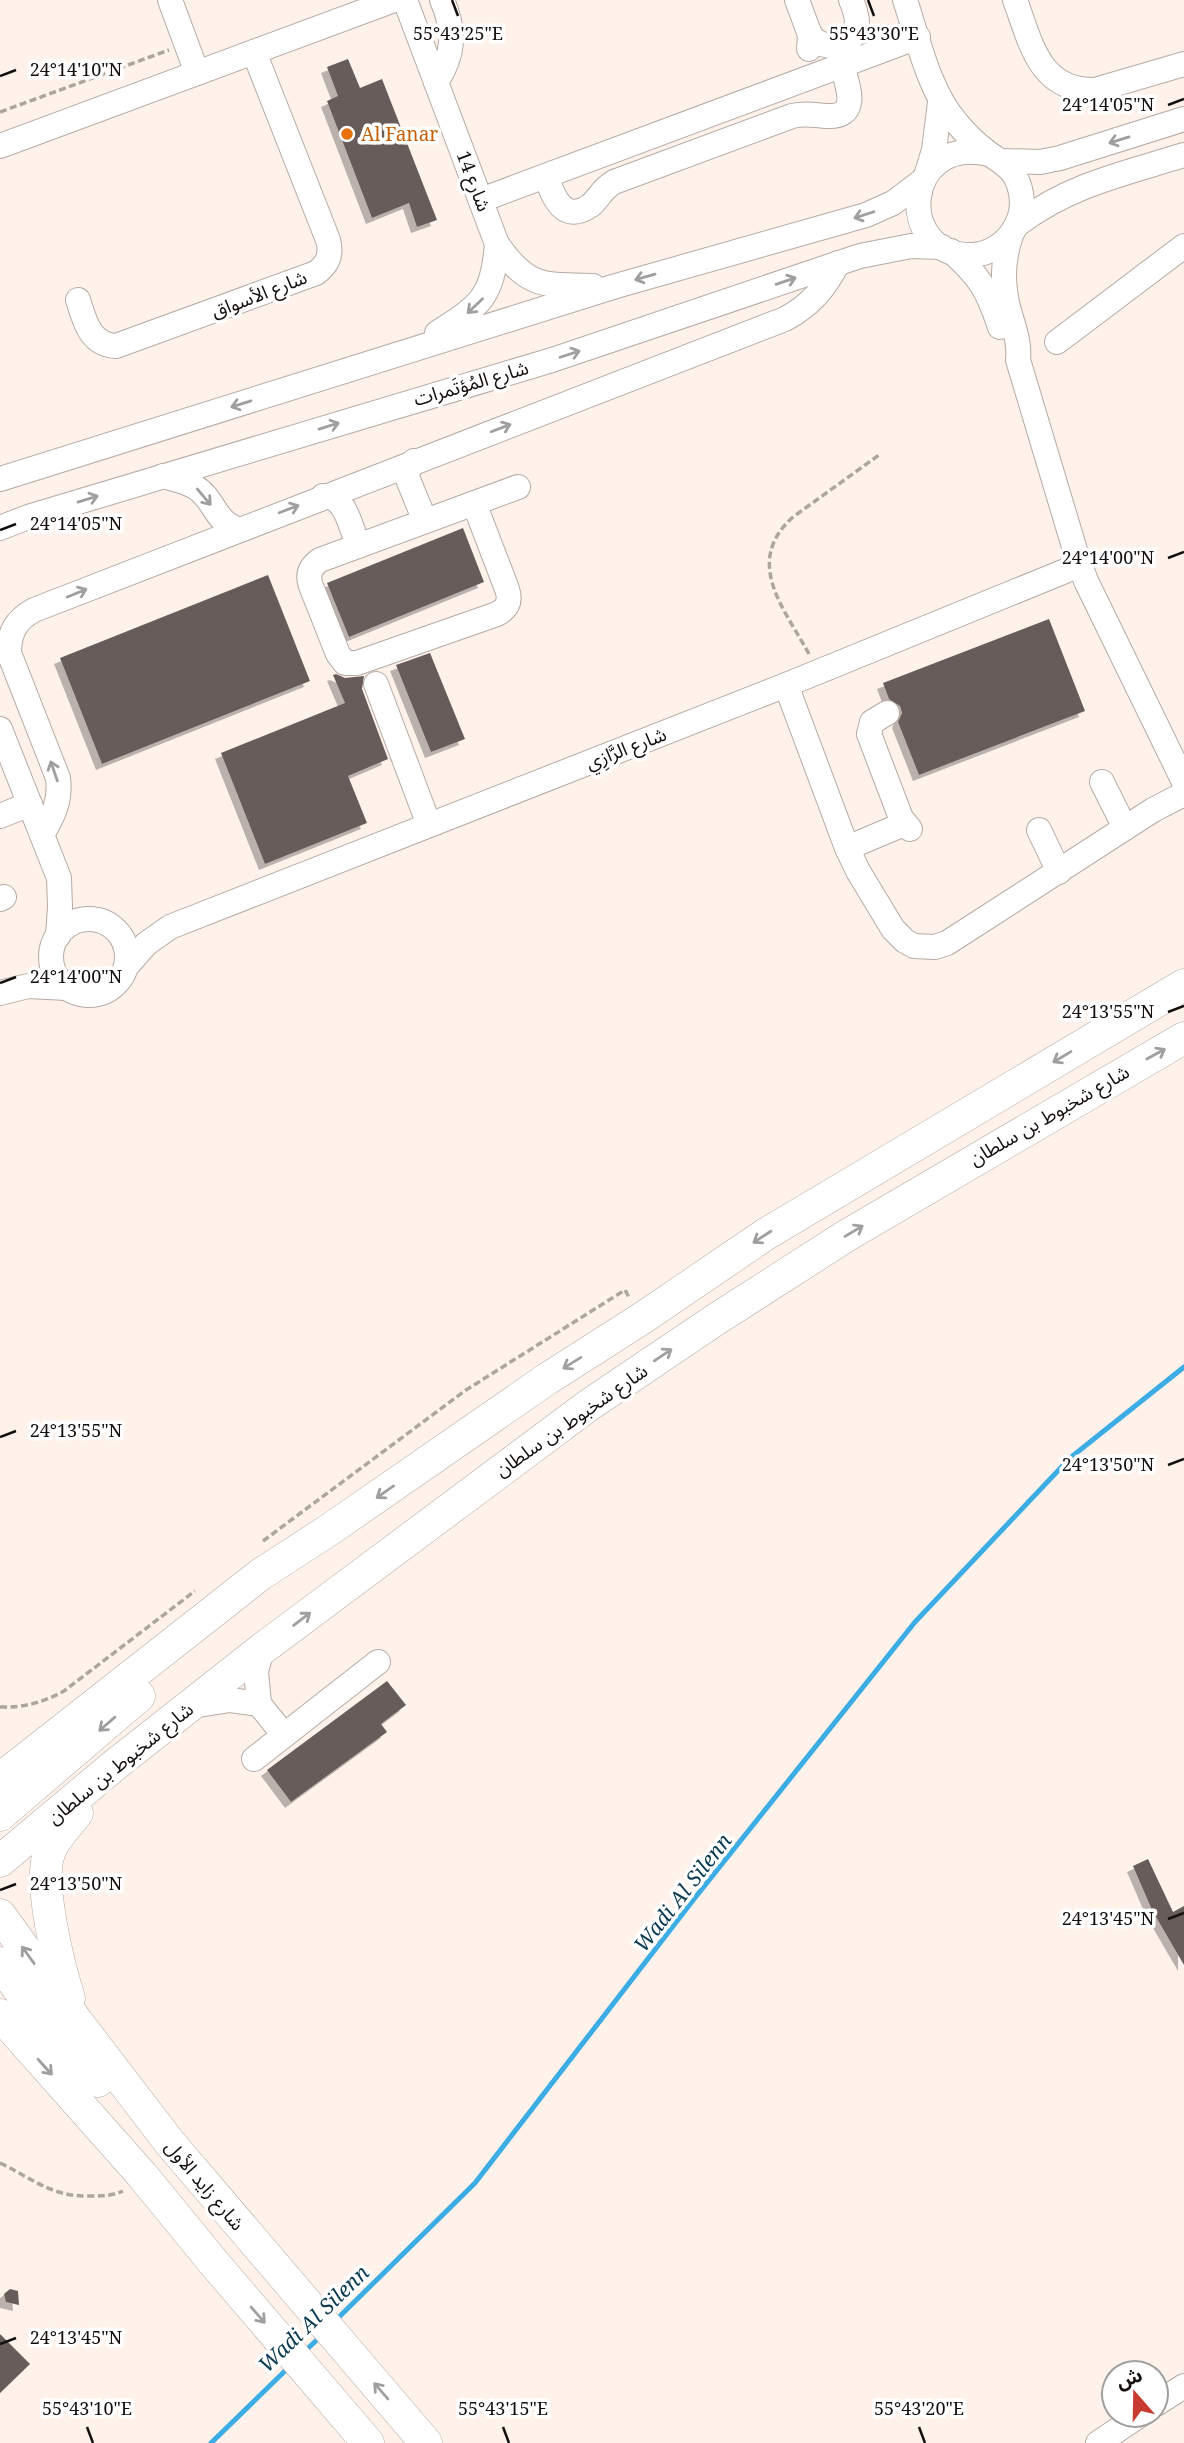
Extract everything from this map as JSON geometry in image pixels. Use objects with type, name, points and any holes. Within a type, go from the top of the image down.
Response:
[{"type":"main road","points":[[0,1779],[72,1724],[260,1559],[330,1530],[502,1409],[766,1234],[1184,985]]},
{"type":"main road","name":"شارع شخبوط بن سلطان","points":[[0,1861],[262,1649],[528,1449],[715,1320],[928,1186],[1184,1038]]},
{"type":"main road","points":[[0,1815],[214,1628],[260,1559]]},
{"type":"main road","points":[[0,1752],[72,1724]]},
{"type":"main road","points":[[78,2023],[63,1980],[52,1933],[46,1864],[54,1842],[117,1764]]},
{"type":"main road","name":"شارع زايد الأول","points":[[0,1915],[170,2143],[426,2443]]},
{"type":"main road","points":[[0,1963],[20,1992],[116,2101],[147,2130],[170,2143]]},
{"type":"main road","points":[[3,2020],[142,2175],[368,2443]]},
{"type":"street","points":[[170,0],[197,73]]},
{"type":"street","points":[[0,146],[394,0]]},
{"type":"street","name":"شارع 14","points":[[405,0],[498,244],[517,270],[534,281],[555,286],[616,286]]},
{"type":"street","points":[[436,82],[452,47],[452,31],[442,0]]},
{"type":"street","points":[[797,0],[810,35],[826,47],[846,43],[851,38],[857,25],[851,0]]},
{"type":"street","points":[[905,0],[940,102],[971,138],[1012,171],[1019,183],[1022,211],[1005,252],[1003,276],[1019,346],[1018,360],[1080,565],[1184,782]]},
{"type":"street","points":[[1015,0],[1039,61],[1045,71],[1064,85],[1096,90],[1184,64]]},
{"type":"street","points":[[810,35],[809,62],[814,77]]},
{"type":"street","points":[[481,200],[918,37]]},
{"type":"street","name":"شارع الأسواق","points":[[78,300],[91,335],[107,345],[116,346],[316,273],[328,262],[328,240],[254,52]]},
{"type":"street","points":[[546,176],[556,203],[561,208],[582,209],[594,203],[601,192],[614,182],[792,116],[840,114],[848,107],[851,97],[842,66]]},
{"type":"street","points":[[940,102],[936,138],[918,193],[920,218],[932,239],[976,275],[983,285],[1008,350],[1012,357],[1018,360]]},
{"type":"street","points":[[0,479],[616,286],[866,215],[893,203],[948,155],[961,151],[1040,162],[1184,120]]},
{"type":"street","points":[[946,249],[977,255],[1002,244],[1037,209],[1073,190],[1184,155]]},
{"type":"street","points":[[409,351],[463,317],[482,299],[493,277],[498,244]]},
{"type":"street","name":"شارع المُؤتَمرات","points":[[0,528],[28,517],[552,360],[838,263],[896,247],[923,245],[946,249]]},
{"type":"street","points":[[1056,342],[1184,246]]},
{"type":"street","points":[[42,835],[55,810],[59,789],[58,778],[9,653],[9,640],[14,627],[23,617],[34,610],[237,529],[785,319],[802,310],[817,297],[838,263]]},
{"type":"street","points":[[414,461],[408,467],[407,477],[425,521]]},
{"type":"street","points":[[163,476],[195,487],[208,500],[220,520],[237,529]]},
{"type":"street","points":[[474,503],[507,589],[507,606],[497,614],[351,664],[345,663],[338,654],[311,586],[309,575],[314,564],[518,486]]},
{"type":"street","points":[[323,496],[332,496],[340,501],[358,546]]},
{"type":"street","name":"شارع الرَّازِي","points":[[126,967],[146,944],[170,927],[786,685],[1080,565]]},
{"type":"street","points":[[376,684],[429,825]]},
{"type":"street","points":[[786,685],[858,871],[893,929],[905,942],[924,948],[947,943],[1125,828],[1184,794]]},
{"type":"street","points":[[847,848],[907,826],[869,734],[872,722],[887,713]]},
{"type":"street","points":[[0,729],[59,878],[78,900],[122,938],[127,957],[126,967],[117,983],[102,993],[84,995],[67,988],[41,985],[7,990]]},
{"type":"street","points":[[1102,782],[1125,828]]},
{"type":"street","points":[[0,816],[30,804]]},
{"type":"street","points":[[1039,830],[1059,872]]},
{"type":"street","points":[[59,878],[55,943],[51,961],[54,971],[67,988]]},
{"type":"street","points":[[7,990],[55,943],[66,927],[76,921],[88,919],[104,922]]},
{"type":"street","name":"شارع الرَّازِي","points":[[104,922],[139,928],[170,927]]},
{"type":"street","points":[[262,1649],[255,1682],[259,1704],[284,1735]]},
{"type":"street","points":[[254,1759],[378,1661]]},
{"type":"street","points":[[188,1707],[230,1700],[259,1704]]},
{"type":"street","points":[[1098,2443],[1119,2429]]},
{"type":"path","points":[[0,112],[187,43]]},
{"type":"path","points":[[819,671],[774,590],[770,579],[769,556],[772,544],[785,524],[879,455]]},
{"type":"path","points":[[260,1559],[466,1390],[625,1290],[641,1319]]},
{"type":"path","points":[[0,1707],[31,1704],[64,1691],[205,1585]]},
{"type":"path","points":[[0,2163],[53,2192],[80,2196],[118,2193],[128,2189],[142,2175]]},
{"type":"building","points":[[348,59],[360,88],[382,79],[437,220],[417,227],[409,203],[372,218],[327,101],[338,96],[327,67]]},
{"type":"building","points":[[463,528],[484,582],[349,637],[327,583]]},
{"type":"building","points":[[268,575],[310,681],[102,764],[60,658]]},
{"type":"building","points":[[1049,619],[1085,711],[919,775],[898,722],[902,713],[900,706],[889,699],[883,683]]},
{"type":"building","points":[[430,653],[465,739],[431,752],[396,665]]},
{"type":"building","points":[[333,675],[345,678],[364,676],[362,689],[388,759],[348,776],[367,823],[265,864],[221,753],[345,703]]},
{"type":"building","points":[[387,1681],[406,1705],[381,1724],[387,1732],[291,1802],[267,1770]]},
{"type":"building","points":[[1148,1859],[1173,1912],[1184,1906],[1184,1965],[1152,1910],[1133,1866]]},
{"type":"building","points":[[10,2289],[18,2291],[19,2305],[6,2302],[4,2294]]},
{"type":"building","points":[[0,2334],[30,2364],[0,2393]]},
{"type":"waterway","name":"Wadi Al Silenn","points":[[335,2321],[475,2183],[694,1899],[915,1622],[1070,1458],[1184,1367]]},
{"type":"waterway","name":"Wadi Al Silenn","points":[[303,2353],[321,2336]]},
{"type":"waterway","name":"Wadi Al Silenn","points":[[211,2443],[288,2368]]},
{"type":"place","name":"Al Fanar","points":[[347,134]]}]
